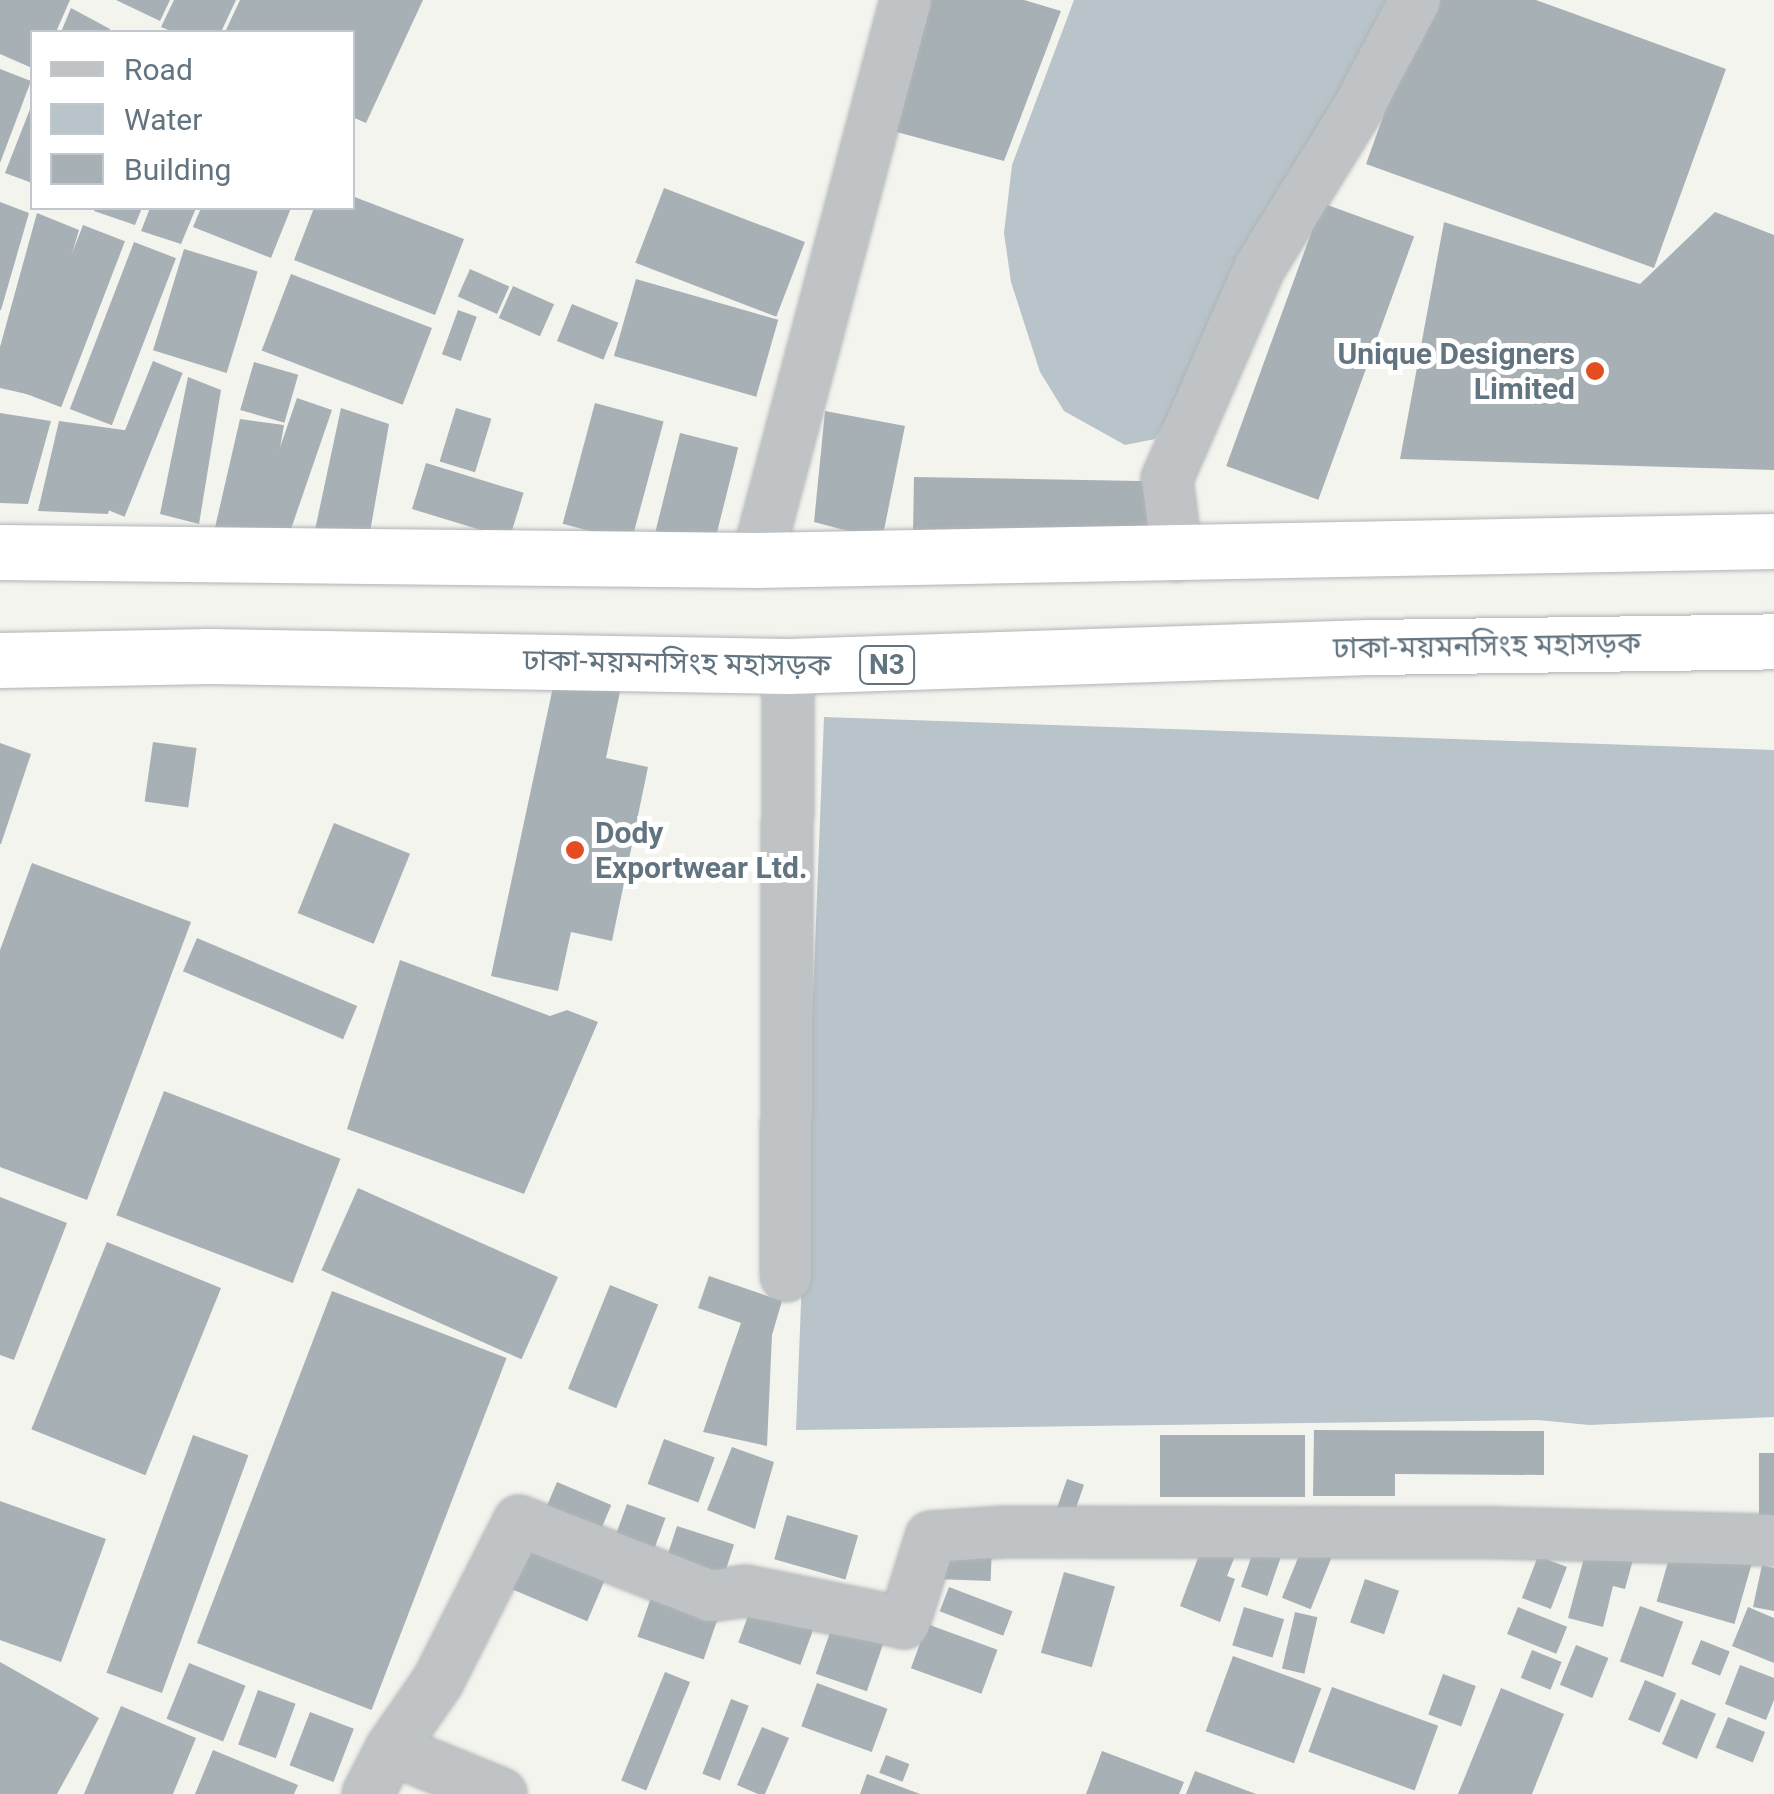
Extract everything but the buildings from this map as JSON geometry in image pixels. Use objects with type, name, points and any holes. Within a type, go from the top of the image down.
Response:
[{"type":"highway","points":[[0,552],[757,560],[1177,556],[1774,541]]},
{"type":"highway","name":"ঢাকা-ময়মনসিংহ মহাসড়ক","points":[[0,660],[210,656],[788,666],[1369,647],[1774,641]]},
{"type":"street","points":[[757,560],[906,0]]},
{"type":"street","points":[[1177,556],[1166,479],[1259,268],[1358,108],[1415,0]]},
{"type":"street","points":[[786,1276],[788,666]]},
{"type":"street","points":[[368,1794],[390,1749],[438,1680],[519,1521],[710,1596],[746,1591],[904,1623],[931,1537],[1004,1532],[1499,1534],[1774,1540]]},
{"type":"street","points":[[390,1749],[501,1794]]},
{"type":"water","points":[[1074,0],[1393,0],[1356,87],[1277,191],[1196,370],[1155,439],[1125,445],[1064,411],[1040,372],[1011,282],[1004,233],[1012,165]]},
{"type":"water","points":[[824,717],[1774,750],[1774,1417],[1589,1425],[1538,1420],[796,1430]]},
{"type":"place","name":"Unique Designers Limited","points":[[1595,371]]},
{"type":"place","name":"Dody Exportwear Ltd.","points":[[575,850]]}]
